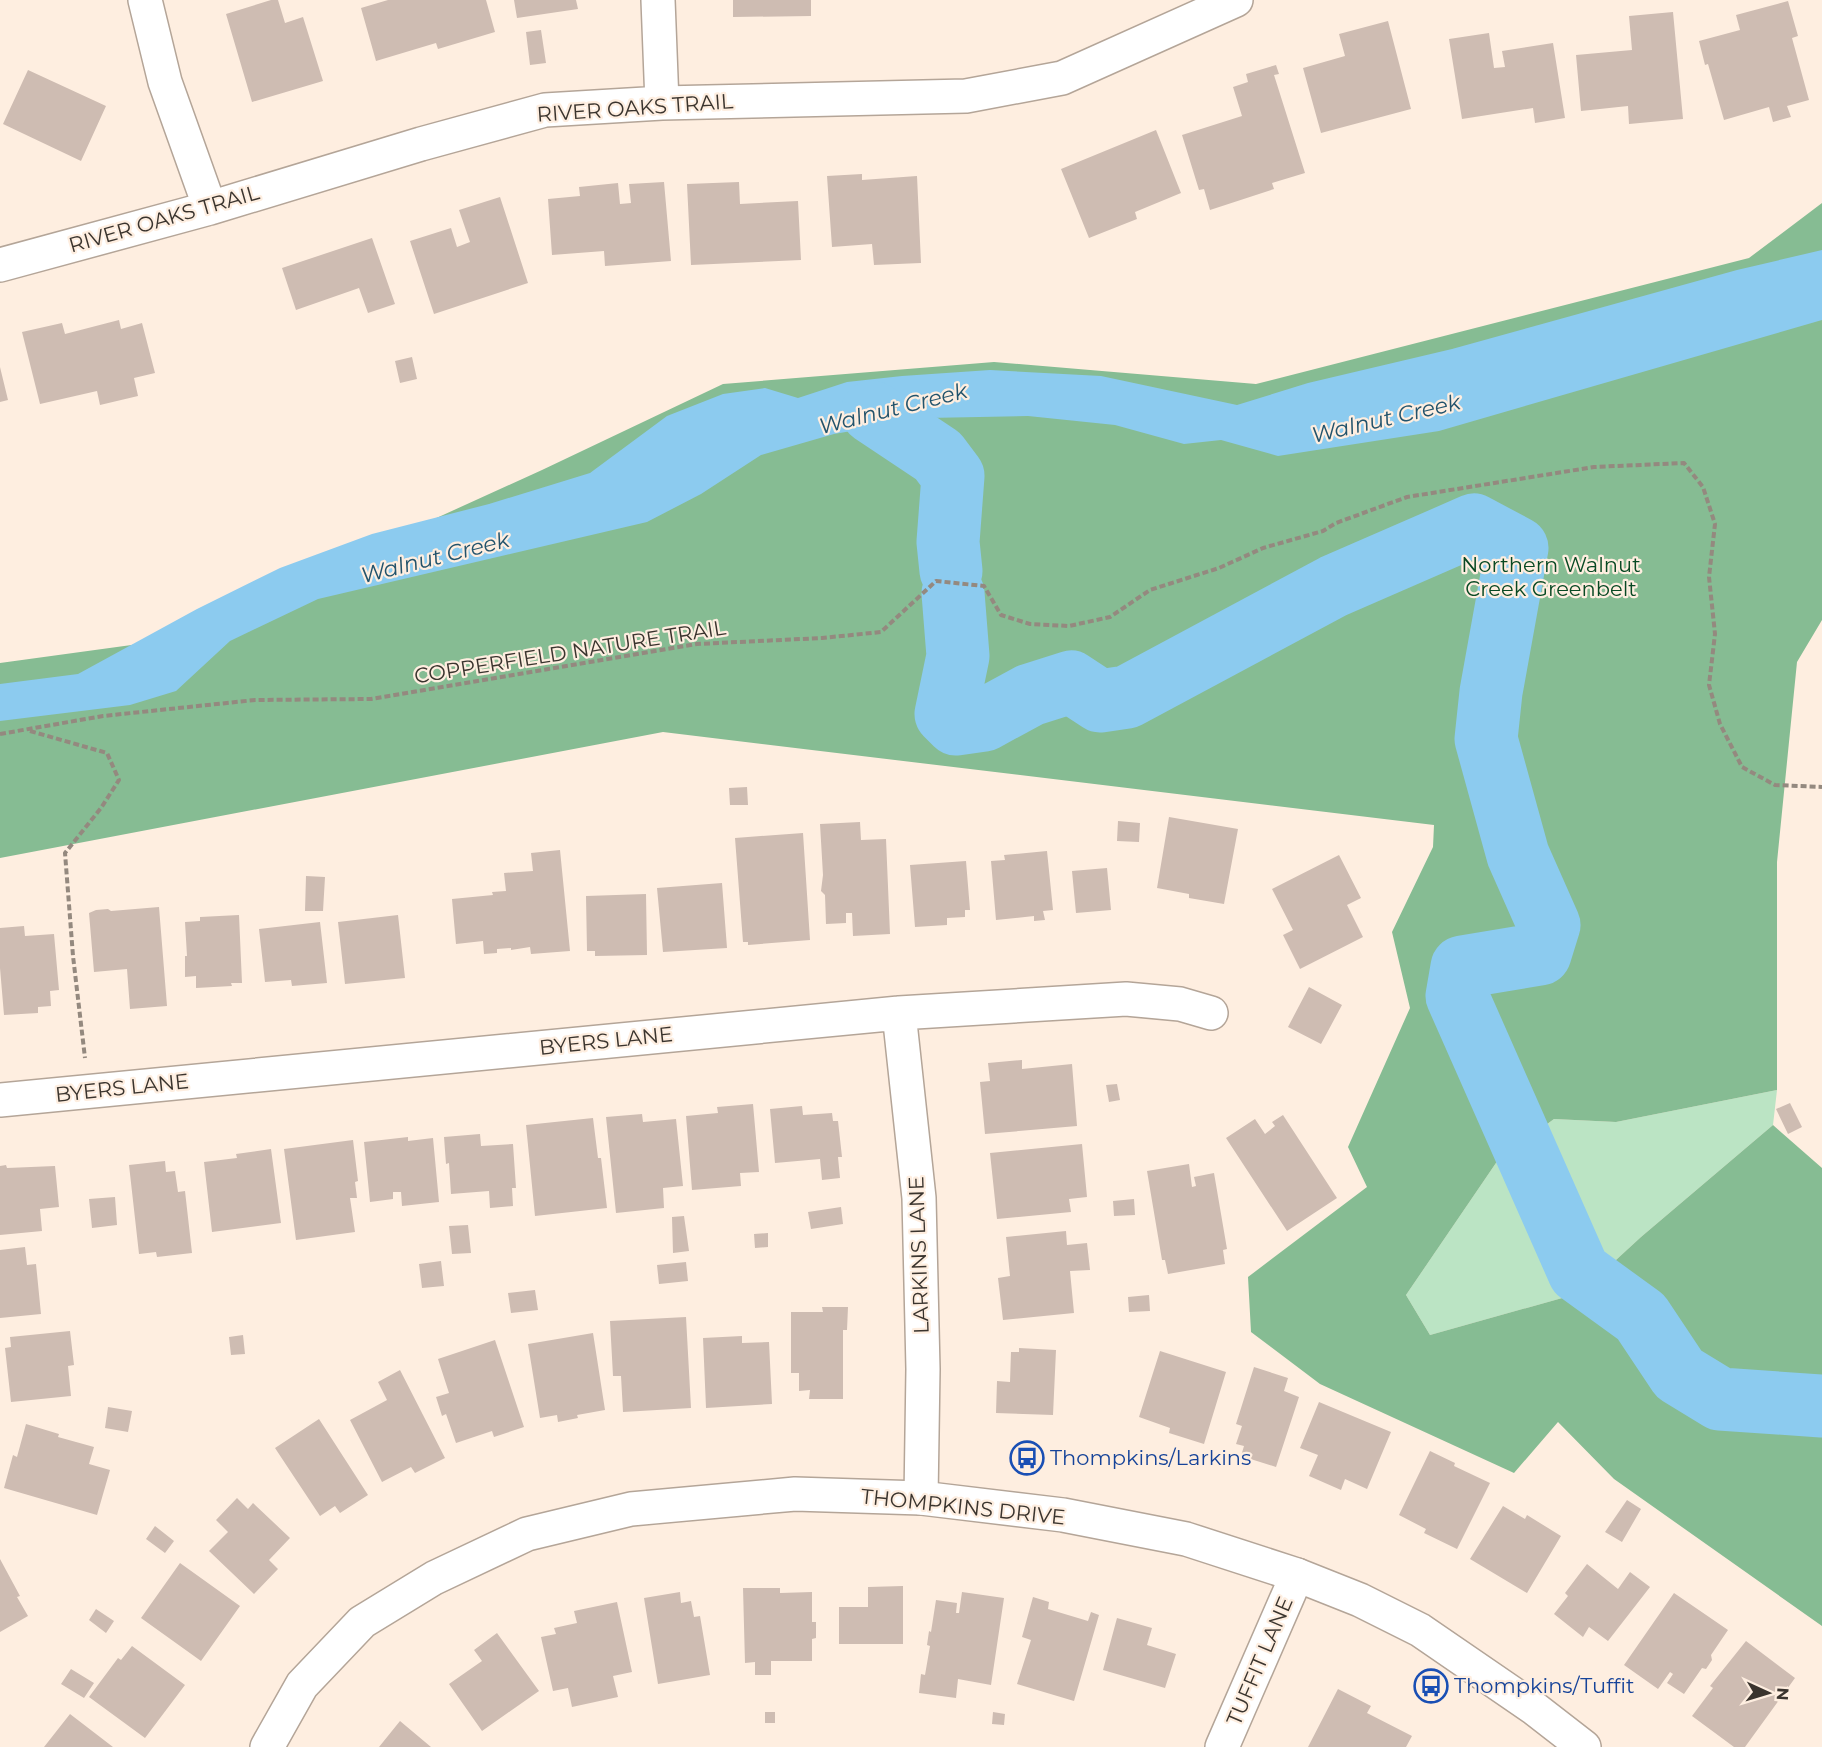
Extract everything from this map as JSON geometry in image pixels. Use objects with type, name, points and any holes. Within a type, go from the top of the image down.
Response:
[{"type":"street","points":[[145,0],[165,82],[210,208]]},
{"type":"street","points":[[658,0],[662,103]]},
{"type":"street","name":"RIVER OAKS TRAIL","points":[[0,265],[210,208],[421,144],[545,110],[662,103],[966,96],[1062,78],[1236,0]]},
{"type":"street","name":"BYERS LANE","points":[[0,1100],[899,1013],[1126,999],[1180,1004],[1211,1013]]},
{"type":"street","name":"LARKINS LANE","points":[[899,1013],[919,1198],[923,1369],[921,1498]]},
{"type":"street","name":"THOMPKINS DRIVE","points":[[267,1747],[302,1684],[362,1622],[434,1578],[527,1534],[631,1509],[795,1494],[921,1498],[1063,1515],[1186,1539],[1297,1575],[1360,1600],[1420,1630],[1535,1709],[1584,1747]]},
{"type":"street","name":"TUFFIT LANE","points":[[1222,1747],[1297,1575]]},
{"type":"path","name":"COPPERFIELD NATURE TRAIL","points":[[0,734],[103,716],[255,700],[371,699],[697,644],[822,638],[881,632],[936,581],[984,586],[1001,615],[1030,624],[1069,626],[1110,617],[1150,590],[1219,568],[1263,548],[1323,531],[1336,523],[1407,498],[1594,467],[1684,463],[1703,487],[1715,524],[1709,577],[1715,634],[1709,685],[1720,724],[1742,767],[1775,785],[1822,787]]},
{"type":"path","points":[[29,730],[107,753],[119,780],[101,808],[65,853],[73,956],[89,1091]]},
{"type":"green space","name":"Northern Walnut Creek Greenbelt","points":[[1822,203],[1822,620],[1797,662],[1777,862],[1777,1090],[1616,1122],[1554,1119],[1498,1160],[1406,1295],[1430,1335],[1580,1293],[1641,1237],[1773,1125],[1822,1168],[1822,1626],[1614,1479],[1558,1422],[1514,1473],[1320,1384],[1251,1332],[1248,1277],[1367,1187],[1348,1147],[1410,1008],[1392,932],[1433,847],[1434,825],[663,732],[0,858],[0,663],[168,640],[542,470],[723,384],[994,362],[1256,384],[1749,258]]},
{"type":"green space","points":[[1777,1090],[1773,1125],[1641,1237],[1580,1293],[1430,1335],[1406,1295],[1498,1160],[1554,1119],[1616,1122]]},
{"type":"water","name":"Walnut Creek","points":[[1822,250],[1822,320],[1439,431],[1278,456],[1221,440],[1184,444],[1115,425],[1028,416],[927,418],[834,434],[761,455],[701,494],[647,522],[318,599],[230,641],[176,691],[130,705],[0,721],[0,684],[78,674],[197,609],[280,568],[372,534],[489,504],[590,473],[667,416],[723,394],[765,388],[798,398],[847,382],[990,370],[1101,376],[1237,405],[1308,383],[1452,349],[1737,270]]},
{"type":"building","points":[[271,0],[278,0],[285,23],[303,17],[323,81],[252,102],[226,14]]},
{"type":"building","points":[[388,0],[486,0],[495,32],[438,49],[436,43],[376,61],[361,8]]},
{"type":"building","points":[[514,0],[576,0],[578,9],[517,18]]},
{"type":"building","points":[[733,0],[811,0],[811,16],[733,17]]},
{"type":"building","points":[[1788,1],[1798,36],[1792,38],[1809,100],[1787,106],[1791,117],[1773,122],[1769,107],[1724,120],[1699,41],[1740,30],[1736,15]]},
{"type":"building","points":[[1673,12],[1683,119],[1629,124],[1628,106],[1581,111],[1576,55],[1632,50],[1629,16]]},
{"type":"building","points":[[1388,21],[1411,109],[1321,133],[1303,68],[1345,56],[1339,34]]},
{"type":"building","points":[[541,30],[546,63],[530,65],[526,32]]},
{"type":"building","points":[[1489,33],[1494,68],[1505,67],[1502,51],[1553,43],[1565,118],[1535,123],[1533,108],[1462,119],[1449,39]]},
{"type":"building","points":[[1276,65],[1279,74],[1274,75],[1305,173],[1272,183],[1274,189],[1210,210],[1204,189],[1199,190],[1182,135],[1242,116],[1233,87],[1248,82],[1246,74]]},
{"type":"building","points":[[28,70],[106,106],[81,161],[3,124]]},
{"type":"building","points":[[1156,130],[1181,193],[1135,212],[1137,219],[1089,238],[1061,169]]},
{"type":"building","points":[[862,174],[862,180],[917,176],[921,263],[874,265],[872,244],[832,247],[827,176]]},
{"type":"building","points":[[664,182],[671,261],[605,266],[604,251],[552,255],[548,199],[580,196],[579,187],[618,183],[620,204],[631,203],[629,184]]},
{"type":"building","points":[[739,182],[740,204],[798,201],[801,260],[691,265],[687,184]]},
{"type":"building","points":[[500,197],[528,283],[434,314],[410,241],[451,228],[457,247],[470,242],[459,210]]},
{"type":"building","points":[[372,238],[395,304],[368,313],[359,288],[296,310],[282,268]]},
{"type":"building","points":[[119,320],[121,329],[142,323],[155,373],[134,378],[138,396],[100,405],[97,391],[40,404],[22,332],[62,323],[65,334]]},
{"type":"building","points":[[412,357],[417,379],[400,383],[395,361]]},
{"type":"building","points":[[0,367],[8,400],[0,402]]},
{"type":"building","points":[[747,787],[748,805],[730,805],[729,788]]},
{"type":"building","points":[[1169,817],[1238,829],[1224,904],[1189,898],[1189,894],[1157,888]]},
{"type":"building","points":[[1118,821],[1140,823],[1139,842],[1117,841]]},
{"type":"building","points":[[860,822],[861,840],[886,839],[890,934],[853,936],[852,913],[846,913],[846,923],[826,924],[825,895],[821,891],[823,875],[820,824]]},
{"type":"building","points":[[803,833],[810,940],[748,945],[748,942],[743,942],[735,838]]},
{"type":"building","points":[[560,850],[570,951],[531,954],[530,947],[511,950],[511,948],[497,949],[497,953],[484,954],[483,941],[456,944],[452,899],[493,895],[492,892],[506,891],[504,873],[533,871],[531,853]]},
{"type":"building","points":[[1047,851],[1053,910],[1043,911],[1045,920],[1034,921],[1034,916],[996,920],[991,861],[1005,860],[1004,855]]},
{"type":"building","points":[[1339,855],[1361,898],[1347,905],[1363,937],[1300,969],[1283,935],[1293,930],[1272,889]]},
{"type":"building","points":[[966,861],[970,910],[965,910],[965,917],[947,918],[947,925],[915,927],[910,865]]},
{"type":"building","points":[[1107,868],[1111,910],[1076,913],[1072,871]]},
{"type":"building","points":[[306,876],[325,877],[323,911],[305,911]]},
{"type":"building","points":[[722,883],[727,948],[663,952],[657,888]]},
{"type":"building","points":[[646,894],[647,955],[595,956],[595,951],[587,951],[586,896]]},
{"type":"building","points":[[159,907],[167,1006],[130,1009],[127,969],[94,972],[89,913],[96,910]]},
{"type":"building","points":[[239,915],[242,983],[231,983],[232,986],[196,988],[196,976],[185,977],[185,956],[187,956],[185,922],[200,921],[200,917]]},
{"type":"building","points":[[398,915],[405,978],[345,984],[338,922]]},
{"type":"building","points":[[320,922],[327,983],[292,986],[291,980],[265,982],[259,929]]},
{"type":"building","points":[[24,926],[25,936],[54,934],[59,990],[50,991],[51,1006],[38,1007],[38,1013],[4,1015],[0,968],[0,928]]},
{"type":"building","points":[[1309,987],[1342,1005],[1321,1044],[1288,1027]]},
{"type":"building","points":[[1022,1060],[1022,1069],[1072,1064],[1077,1126],[985,1134],[980,1082],[990,1081],[988,1063]]},
{"type":"building","points":[[1117,1084],[1120,1100],[1109,1102],[1106,1085]]},
{"type":"building","points":[[1790,1103],[1802,1127],[1788,1134],[1776,1109]]},
{"type":"building","points":[[753,1104],[759,1172],[740,1173],[741,1186],[692,1190],[686,1116],[718,1113],[717,1107]]},
{"type":"building","points":[[802,1106],[803,1115],[832,1113],[833,1121],[838,1121],[842,1157],[838,1157],[840,1178],[822,1180],[820,1159],[775,1163],[770,1109]]},
{"type":"building","points":[[642,1114],[643,1122],[676,1119],[683,1186],[663,1188],[664,1208],[616,1213],[606,1117]]},
{"type":"building","points":[[1283,1115],[1337,1198],[1287,1231],[1226,1138],[1255,1119],[1265,1134],[1275,1126],[1272,1122]]},
{"type":"building","points":[[593,1118],[607,1208],[535,1216],[526,1125]]},
{"type":"building","points":[[480,1134],[481,1146],[513,1144],[516,1188],[512,1188],[513,1206],[490,1208],[489,1191],[451,1194],[444,1137]]},
{"type":"building","points":[[408,1137],[408,1141],[433,1138],[439,1202],[402,1206],[401,1192],[393,1192],[393,1199],[370,1202],[364,1142]]},
{"type":"building","points":[[353,1140],[358,1181],[355,1182],[357,1198],[350,1198],[355,1232],[296,1240],[284,1149]]},
{"type":"building","points":[[1082,1144],[1087,1197],[1069,1199],[1071,1212],[997,1219],[990,1153]]},
{"type":"building","points":[[271,1149],[281,1223],[212,1232],[204,1162],[237,1158],[236,1154]]},
{"type":"building","points":[[165,1161],[166,1172],[175,1171],[178,1192],[185,1191],[192,1253],[157,1257],[156,1252],[139,1254],[129,1165]]},
{"type":"building","points":[[1189,1164],[1192,1187],[1196,1186],[1194,1177],[1214,1173],[1227,1249],[1223,1250],[1225,1264],[1168,1274],[1165,1260],[1162,1260],[1147,1171]]},
{"type":"building","points":[[6,1165],[7,1168],[55,1166],[59,1207],[40,1209],[42,1231],[0,1235],[0,1166]]},
{"type":"building","points":[[115,1197],[117,1225],[92,1228],[89,1199]]},
{"type":"building","points":[[1134,1199],[1135,1215],[1114,1216],[1113,1201]]},
{"type":"building","points":[[841,1207],[843,1224],[811,1229],[808,1212]]},
{"type":"building","points":[[684,1216],[689,1251],[673,1253],[672,1217]]},
{"type":"building","points":[[468,1225],[471,1253],[452,1254],[449,1226]]},
{"type":"building","points":[[1066,1231],[1067,1245],[1087,1243],[1090,1270],[1070,1271],[1074,1313],[1003,1320],[998,1278],[1010,1276],[1006,1237]]},
{"type":"building","points":[[768,1233],[768,1247],[755,1248],[754,1234]]},
{"type":"building","points":[[25,1247],[27,1265],[36,1264],[41,1314],[0,1318],[0,1250]]},
{"type":"building","points":[[441,1261],[444,1286],[422,1288],[419,1264]]},
{"type":"building","points":[[686,1262],[688,1281],[659,1284],[657,1265]]},
{"type":"building","points":[[535,1290],[538,1310],[511,1313],[508,1293]]},
{"type":"building","points":[[1149,1295],[1150,1311],[1129,1312],[1128,1297]]},
{"type":"building","points":[[822,1307],[848,1307],[847,1330],[843,1330],[843,1399],[809,1399],[810,1390],[799,1391],[799,1373],[791,1373],[791,1312],[823,1312]]},
{"type":"building","points":[[686,1317],[691,1408],[623,1412],[621,1376],[613,1376],[610,1321]]},
{"type":"building","points":[[70,1331],[74,1365],[68,1366],[71,1396],[11,1402],[5,1348],[11,1347],[10,1337]]},
{"type":"building","points":[[593,1333],[605,1410],[577,1415],[578,1418],[558,1422],[557,1415],[540,1418],[528,1344]]},
{"type":"building","points":[[243,1335],[245,1354],[231,1355],[229,1337]]},
{"type":"building","points":[[742,1336],[742,1343],[769,1342],[772,1404],[706,1408],[703,1338]]},
{"type":"building","points":[[495,1340],[524,1427],[494,1437],[492,1431],[456,1443],[446,1414],[442,1416],[436,1397],[449,1393],[438,1359]]},
{"type":"building","points":[[1019,1348],[1056,1350],[1053,1415],[996,1413],[997,1381],[1010,1382],[1011,1352],[1019,1352]]},
{"type":"building","points":[[1160,1351],[1226,1372],[1204,1444],[1169,1433],[1170,1428],[1139,1417]]},
{"type":"building","points":[[1254,1367],[1288,1378],[1284,1391],[1299,1397],[1276,1467],[1241,1456],[1244,1446],[1236,1444],[1242,1426],[1236,1424]]},
{"type":"building","points":[[400,1370],[445,1458],[415,1473],[411,1467],[382,1482],[350,1420],[387,1400],[378,1382]]},
{"type":"building","points":[[1319,1402],[1391,1432],[1367,1489],[1345,1479],[1341,1490],[1309,1476],[1318,1455],[1300,1448]]},
{"type":"building","points":[[108,1407],[132,1411],[128,1432],[105,1428]]},
{"type":"building","points":[[319,1419],[368,1495],[340,1513],[335,1506],[320,1516],[275,1448]]},
{"type":"building","points":[[26,1424],[59,1434],[58,1437],[94,1447],[89,1464],[110,1470],[97,1515],[4,1488],[13,1455],[17,1457]]},
{"type":"building","points":[[1430,1451],[1455,1463],[1454,1466],[1490,1483],[1457,1549],[1424,1533],[1426,1529],[1399,1515]]},
{"type":"building","points":[[237,1498],[248,1509],[253,1503],[290,1538],[269,1560],[278,1569],[254,1594],[209,1551],[228,1532],[216,1520]]},
{"type":"building","points":[[1627,1500],[1641,1509],[1622,1542],[1605,1532]]},
{"type":"building","points":[[1503,1506],[1525,1519],[1527,1515],[1561,1536],[1527,1593],[1470,1559]]},
{"type":"building","points":[[155,1526],[174,1541],[165,1553],[146,1539]]},
{"type":"building","points":[[0,1559],[28,1616],[0,1632]]},
{"type":"building","points":[[180,1563],[240,1606],[201,1661],[141,1618]]},
{"type":"building","points":[[1587,1564],[1618,1589],[1630,1572],[1650,1587],[1608,1641],[1589,1627],[1583,1637],[1554,1614],[1568,1596],[1565,1593]]},
{"type":"building","points":[[903,1586],[903,1644],[839,1644],[839,1607],[868,1607],[868,1587]]},
{"type":"building","points":[[743,1588],[780,1588],[780,1593],[812,1592],[812,1622],[816,1622],[816,1638],[812,1639],[812,1661],[771,1661],[771,1675],[755,1675],[755,1662],[745,1663]]},
{"type":"building","points":[[680,1592],[681,1603],[691,1601],[694,1617],[700,1616],[710,1675],[658,1684],[644,1598]]},
{"type":"building","points":[[962,1592],[1004,1598],[991,1685],[958,1679],[956,1698],[919,1693],[921,1674],[925,1675],[930,1646],[927,1645],[929,1631],[931,1632],[936,1600],[957,1603],[956,1613],[959,1613]]},
{"type":"building","points":[[1674,1593],[1728,1630],[1711,1655],[1712,1660],[1706,1669],[1702,1668],[1684,1694],[1667,1683],[1673,1674],[1670,1672],[1658,1689],[1624,1665]]},
{"type":"building","points":[[1033,1597],[1049,1602],[1048,1609],[1088,1621],[1091,1612],[1099,1615],[1074,1701],[1017,1684],[1031,1640],[1022,1637]]},
{"type":"building","points":[[617,1602],[632,1672],[613,1676],[618,1697],[572,1707],[568,1688],[553,1691],[541,1637],[556,1634],[554,1628],[577,1623],[574,1611]]},
{"type":"building","points":[[96,1609],[114,1621],[106,1633],[89,1620]]},
{"type":"building","points":[[1117,1618],[1152,1628],[1147,1645],[1176,1654],[1165,1688],[1103,1670]]},
{"type":"building","points":[[497,1633],[539,1691],[482,1731],[449,1684],[482,1661],[474,1650]]},
{"type":"building","points":[[1746,1641],[1795,1678],[1745,1747],[1734,1747],[1692,1716],[1713,1688],[1710,1686]]},
{"type":"building","points":[[132,1646],[185,1685],[145,1738],[89,1697],[118,1658],[121,1660]]},
{"type":"building","points":[[71,1669],[94,1683],[84,1698],[61,1684]]},
{"type":"building","points":[[1338,1689],[1371,1706],[1367,1713],[1412,1736],[1406,1747],[1308,1747]]},
{"type":"building","points":[[765,1712],[775,1712],[775,1723],[765,1723]]},
{"type":"building","points":[[993,1712],[1005,1714],[1004,1725],[992,1724]]},
{"type":"building","points":[[70,1714],[113,1747],[44,1747]]},
{"type":"building","points":[[400,1721],[431,1747],[379,1747]]},
{"type":"waterway","name":"Walnut Creek","points":[[872,412],[938,456],[953,476],[948,542],[951,571]]},
{"type":"waterway","points":[[953,593],[958,656],[946,714],[956,724],[984,720],[1030,695],[1071,682],[1100,701],[1127,697],[1334,586],[1474,525],[1517,548],[1491,692],[1486,739],[1518,855],[1549,925],[1540,954],[1462,967],[1457,996],[1579,1272],[1641,1317],[1679,1374],[1720,1399],[1822,1406]]},
{"type":"place","name":"Thompkins/Larkins","points":[[1027,1458]]},
{"type":"place","name":"Thompkins/Tuffit","points":[[1431,1686]]}]
